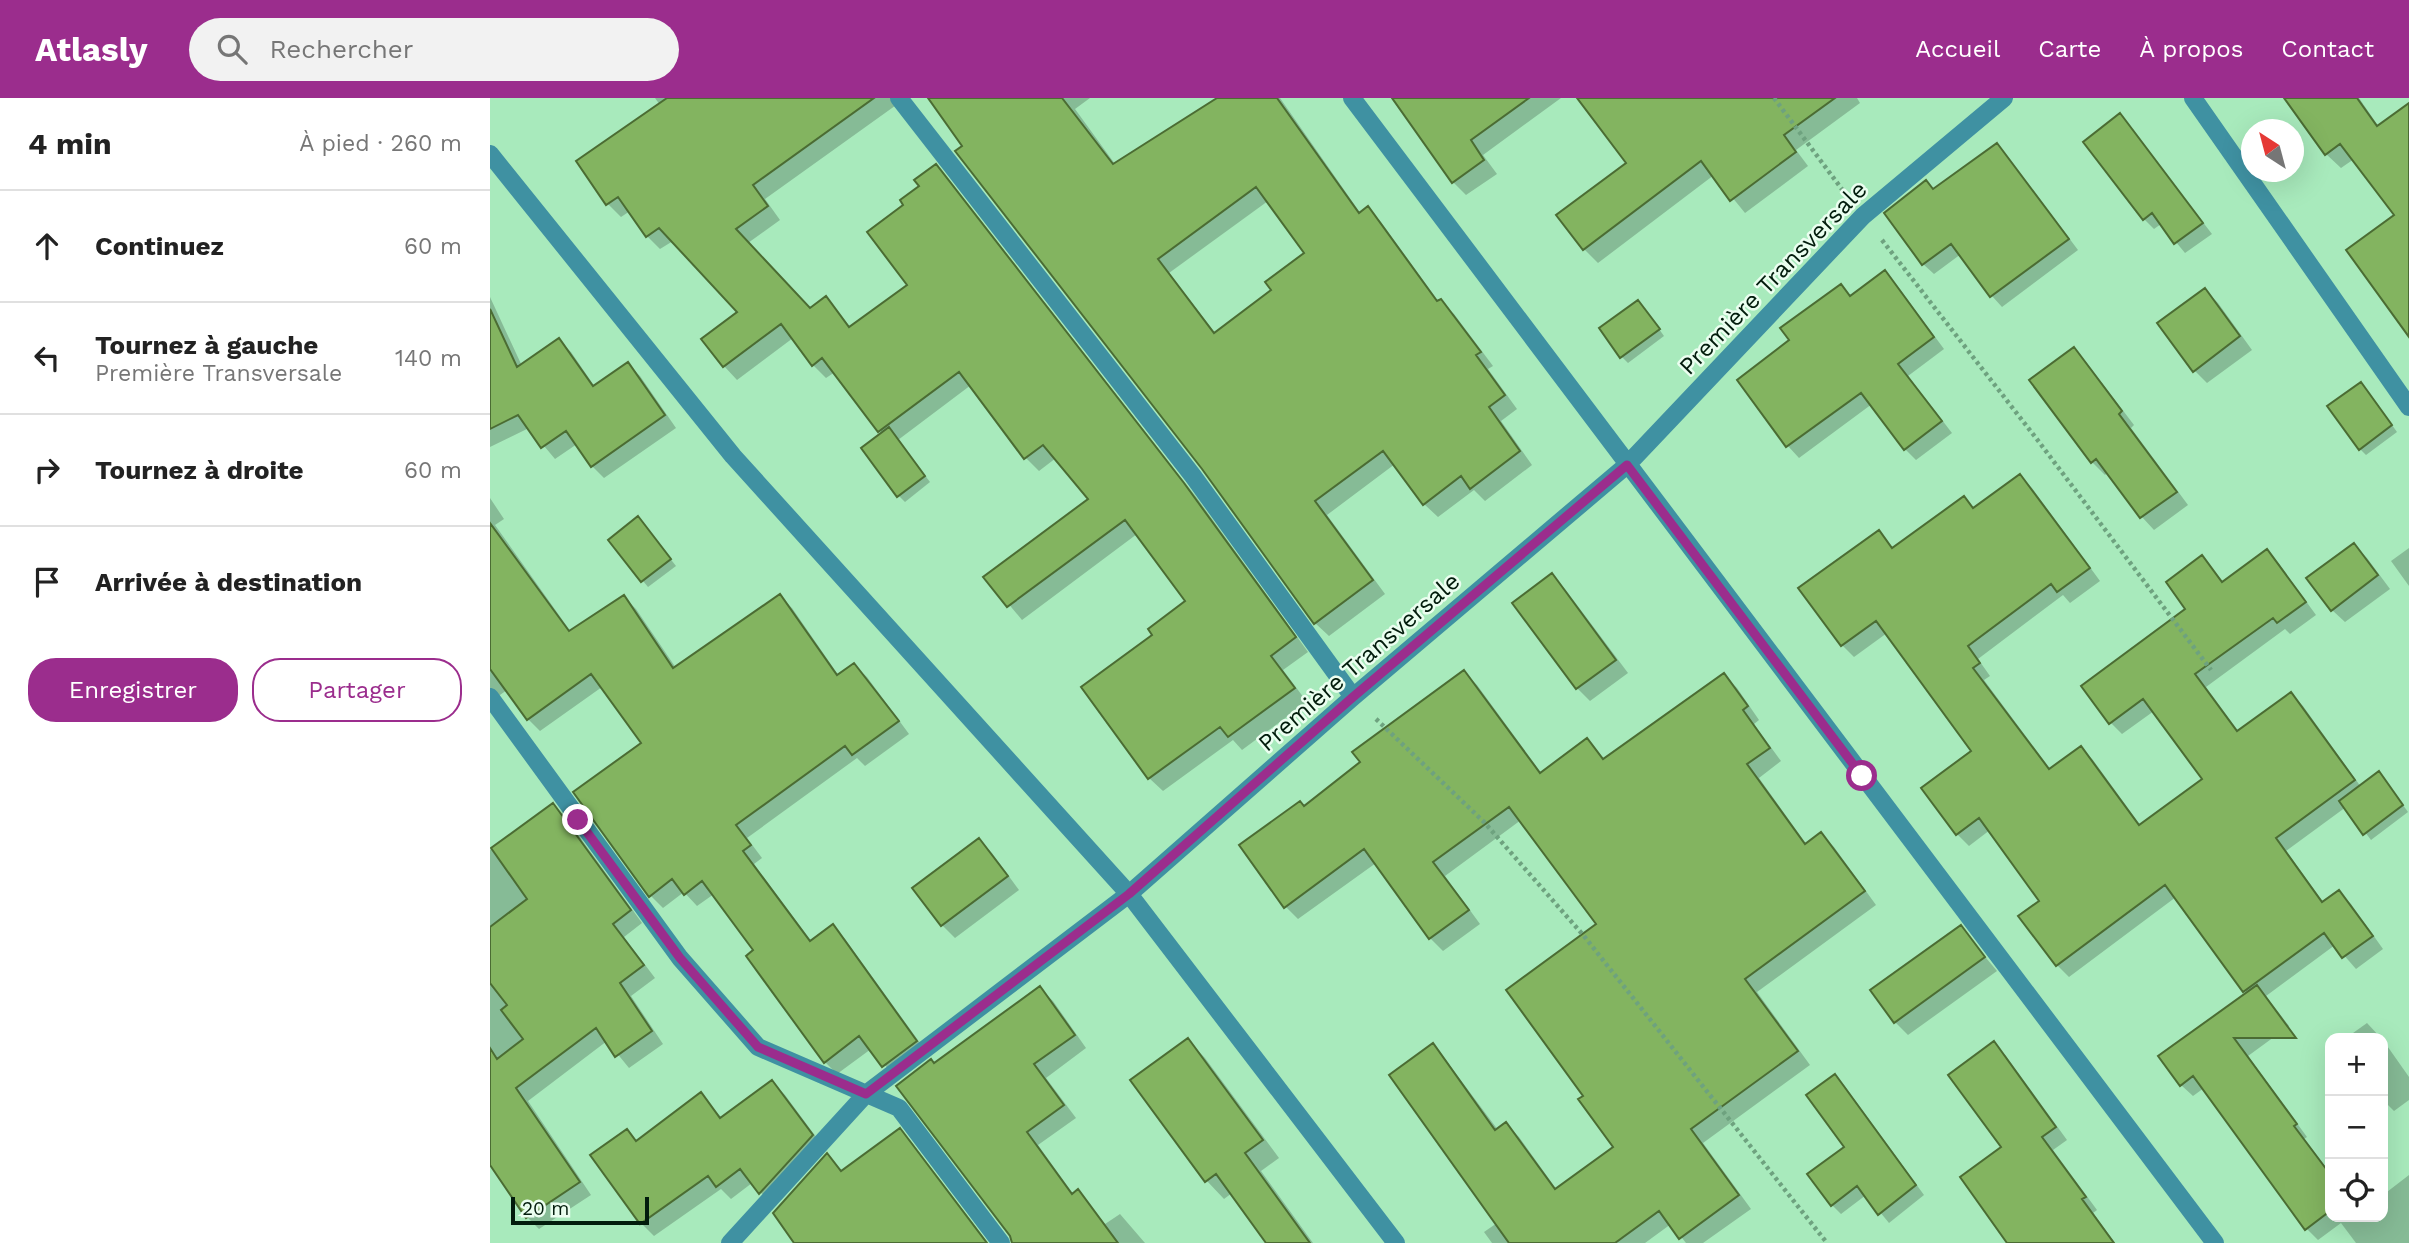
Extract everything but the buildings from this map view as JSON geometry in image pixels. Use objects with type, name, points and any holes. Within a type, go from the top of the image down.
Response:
[{"type":"street","points":[[899,98],[1192,477],[1353,697]]},
{"type":"street","points":[[1352,98],[2215,1243]]},
{"type":"street","name":"Première Transversale","points":[[730,1243],[866,1094],[1129,894],[1353,697],[1627,465],[1863,216],[2004,98]]},
{"type":"street","points":[[2193,98],[2409,407]]},
{"type":"street","points":[[490,154],[733,456],[1129,894],[1396,1243]]},
{"type":"street","points":[[490,697],[680,958],[758,1047],[899,1108],[1001,1243]]},
{"type":"path","points":[[1774,98],[2211,670]]},
{"type":"path","points":[[1353,697],[1484,822],[1584,936],[1827,1243]]},
{"type":"route","points":[[578,820],[680,958],[758,1047],[866,1094],[1129,894],[1353,697],[1627,465],[1862,776]]}]
